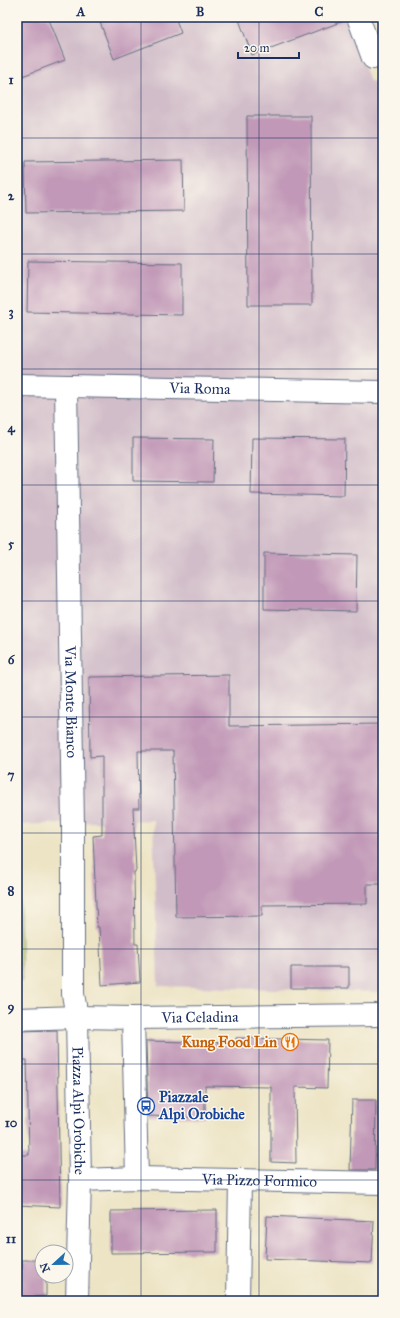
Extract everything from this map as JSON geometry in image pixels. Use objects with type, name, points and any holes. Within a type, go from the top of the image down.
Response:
[{"type":"street","points":[[358,17],[373,58]]},
{"type":"street","name":"Via Roma","points":[[17,385],[383,392]]},
{"type":"street","name":"Via Monte Bianco","points":[[66,386],[73,826],[73,994],[78,1017]]},
{"type":"street","name":"Via Celadina","points":[[17,1019],[78,1017],[133,1018],[383,1015]]},
{"type":"street","name":"Piazza Alpi Orobiche","points":[[78,1017],[80,1180],[137,1178]]},
{"type":"street","points":[[133,1018],[137,1178]]},
{"type":"street","name":"Via Pizzo Formico","points":[[137,1178],[383,1183]]},
{"type":"street","points":[[77,1301],[80,1180]]},
{"type":"street","points":[[238,1301],[240,1180]]},
{"type":"shaded area","points":[[17,17],[346,17],[370,81],[383,82],[383,992],[158,986],[153,820],[17,825]]},
{"type":"green space","points":[[17,844],[22,981],[17,982]]},
{"type":"building","points":[[17,17],[48,17],[65,60],[17,78]]},
{"type":"building","points":[[98,17],[175,17],[181,33],[114,59]]},
{"type":"building","points":[[238,17],[346,17],[346,20],[252,55]]},
{"type":"building","points":[[247,116],[311,116],[312,305],[248,305]]},
{"type":"building","points":[[183,160],[184,211],[26,213],[25,162]]},
{"type":"building","points":[[28,261],[182,263],[182,315],[27,312]]},
{"type":"building","points":[[133,438],[214,439],[213,482],[133,481]]},
{"type":"building","points":[[252,438],[345,439],[344,496],[251,494]]},
{"type":"building","points":[[264,553],[357,555],[356,611],[264,609]]},
{"type":"building","points":[[229,675],[229,726],[383,724],[383,884],[367,884],[367,904],[262,905],[262,916],[176,917],[173,751],[138,751],[139,808],[133,808],[136,871],[134,872],[135,944],[138,944],[140,982],[102,985],[99,927],[97,927],[93,836],[102,835],[102,756],[90,757],[89,677]]},
{"type":"building","points":[[291,967],[349,967],[349,988],[291,988]]},
{"type":"building","points":[[57,1030],[60,1207],[17,1205],[17,1155],[29,1155],[27,1060],[17,1060],[17,1031]]},
{"type":"building","points":[[236,1038],[328,1040],[327,1088],[295,1087],[296,1163],[271,1162],[271,1087],[205,1086],[205,1118],[148,1116],[146,1041],[236,1043]]},
{"type":"building","points":[[352,1100],[376,1100],[375,1170],[350,1170]]},
{"type":"building","points":[[217,1210],[217,1252],[111,1253],[111,1211]]},
{"type":"building","points":[[267,1216],[374,1221],[372,1263],[265,1259]]},
{"type":"building","points":[[22,1260],[34,1260],[34,1284],[46,1284],[46,1296],[17,1297],[17,1270],[22,1269]]},
{"type":"place","name":"Kung Food Lin","points":[[290,1042]]},
{"type":"place","name":"Piazzale Alpi Orobiche","points":[[146,1106]]}]
